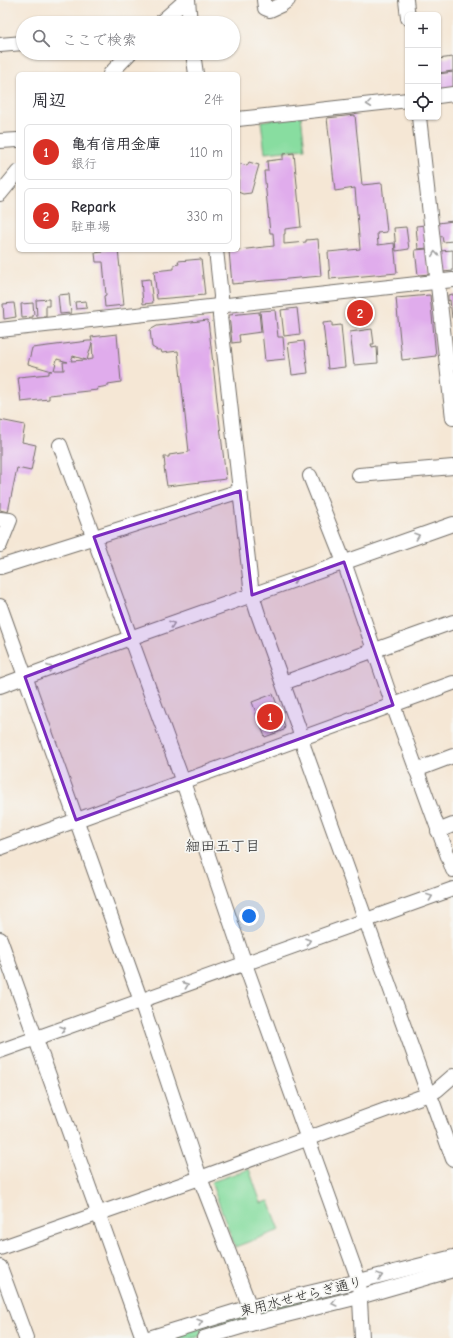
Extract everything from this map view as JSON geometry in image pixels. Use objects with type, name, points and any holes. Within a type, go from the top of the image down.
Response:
[{"type":"street","points":[[264,0],[265,8],[270,10],[288,0]]},
{"type":"street","points":[[406,0],[407,12]]},
{"type":"street","points":[[169,16],[187,2],[189,16]]},
{"type":"street","points":[[0,45],[16,44]]},
{"type":"street","points":[[112,72],[123,60]]},
{"type":"street","points":[[194,60],[196,72]]},
{"type":"street","points":[[441,96],[453,94]]},
{"type":"street","points":[[240,119],[405,100]]},
{"type":"street","points":[[419,120],[451,383],[453,418]]},
{"type":"street","points":[[0,141],[16,140]]},
{"type":"street","points":[[0,194],[16,174]]},
{"type":"street","points":[[216,252],[221,296],[220,316],[252,595],[299,729],[301,739],[453,1159]]},
{"type":"street","points":[[0,330],[453,280]]},
{"type":"street","points":[[60,445],[183,782],[245,964],[359,1281],[362,1338]]},
{"type":"street","points":[[359,476],[453,467]]},
{"type":"street","points":[[310,476],[344,562],[416,770],[453,870]]},
{"type":"street","points":[[0,567],[240,491]]},
{"type":"street","points":[[0,519],[10,520],[0,545]]},
{"type":"street","points":[[0,686],[130,638],[453,524]]},
{"type":"street","points":[[0,606],[141,1002],[200,1178],[250,1307],[254,1323]]},
{"type":"street","points":[[283,682],[453,622]]},
{"type":"street","points":[[0,848],[453,683]]},
{"type":"street","points":[[416,770],[453,756]]},
{"type":"street","points":[[438,831],[453,825]]},
{"type":"street","points":[[0,1051],[141,1002],[453,889]]},
{"type":"street","points":[[0,939],[143,1338]]},
{"type":"street","points":[[0,1248],[200,1178],[429,1094],[437,1090],[453,1076]]},
{"type":"street","name":"東用水せせらぎ通り","points":[[149,1338],[250,1307],[359,1281],[453,1256]]},
{"type":"street","points":[[0,1267],[26,1338]]},
{"type":"street","points":[[204,1338],[254,1323],[359,1297],[453,1270]]},
{"type":"highlighted area","points":[[240,491],[252,595],[344,562],[393,705],[76,820],[25,677],[130,638],[94,537]]},
{"type":"green space","points":[[301,115],[305,149],[265,153],[261,121]]},
{"type":"green space","points":[[249,1169],[261,1203],[269,1201],[280,1230],[235,1247],[211,1182]]},
{"type":"green space","points":[[358,1283],[357,1294],[255,1320],[251,1308]]},
{"type":"green space","points":[[249,1309],[253,1320],[194,1338],[155,1338]]},
{"type":"building","points":[[453,57],[453,71],[441,73],[441,59]]},
{"type":"building","points":[[453,72],[453,88],[441,90],[441,74]]},
{"type":"building","points":[[355,115],[362,185],[382,183],[387,232],[377,233],[378,245],[394,243],[397,273],[330,279],[328,252],[360,249],[355,188],[335,191],[327,118]]},
{"type":"building","points":[[294,153],[301,227],[285,229],[284,244],[306,242],[306,240],[318,239],[321,276],[232,284],[229,252],[240,252],[240,250],[274,246],[273,233],[270,233],[264,171],[268,171],[267,161],[283,159],[283,154]]},
{"type":"building","points":[[249,162],[259,165],[251,193],[243,194],[240,193],[240,164],[247,166]]},
{"type":"building","points":[[453,221],[453,241],[443,242],[442,236],[439,236],[438,223]]},
{"type":"building","points":[[425,225],[428,248],[418,249],[416,226]]},
{"type":"building","points":[[406,227],[409,249],[396,251],[394,228]]},
{"type":"building","points":[[427,249],[430,274],[418,275],[415,250]]},
{"type":"building","points":[[453,250],[453,271],[443,272],[440,251]]},
{"type":"building","points":[[118,252],[124,305],[105,307],[104,296],[106,295],[103,262],[96,262],[95,253]]},
{"type":"building","points":[[201,259],[205,295],[157,299],[154,271],[174,269],[174,265],[179,264],[178,261]]},
{"type":"building","points":[[150,279],[153,303],[143,304],[141,280]]},
{"type":"building","points":[[69,294],[71,313],[60,314],[58,295]]},
{"type":"building","points":[[453,294],[453,318],[452,318],[448,295]]},
{"type":"building","points":[[430,295],[436,356],[402,360],[396,298]]},
{"type":"building","points":[[49,299],[49,306],[46,306],[46,317],[37,317],[36,300]]},
{"type":"building","points":[[86,301],[87,308],[76,309],[75,302]]},
{"type":"building","points":[[14,303],[16,317],[4,319],[3,304]]},
{"type":"building","points":[[33,303],[33,317],[22,318],[21,304]]},
{"type":"building","points":[[297,308],[300,334],[284,336],[281,310]]},
{"type":"building","points":[[275,310],[278,337],[283,337],[285,359],[265,361],[260,311]]},
{"type":"building","points":[[259,312],[261,332],[239,335],[240,342],[232,343],[229,315]]},
{"type":"building","points":[[208,320],[226,479],[167,486],[164,457],[189,452],[178,351],[162,353],[161,350],[157,350],[152,347],[150,330],[157,326]]},
{"type":"building","points":[[332,322],[332,326],[341,325],[345,367],[328,369],[323,323]]},
{"type":"building","points":[[372,329],[374,344],[371,344],[372,348],[377,347],[378,363],[354,365],[350,332]]},
{"type":"building","points":[[117,334],[121,382],[108,384],[108,386],[97,388],[98,390],[49,395],[49,399],[21,402],[18,377],[49,374],[49,371],[52,371],[28,364],[32,348],[92,341],[91,337]],"holes":[[[92,343],[93,359],[87,360]],[[73,356],[86,360],[71,361]],[[57,359],[68,362],[63,362],[64,370],[54,370]]]},
{"type":"building","points":[[304,341],[308,373],[292,375],[288,343]]},
{"type":"building","points":[[0,420],[25,425],[22,442],[36,445],[31,471],[17,468],[8,512],[0,510]]},
{"type":"building","points":[[273,694],[285,726],[284,730],[265,737],[252,702]]},
{"type":"place","name":"Repark","points":[[360,313]]},
{"type":"place","name":"亀有信用金庫","points":[[270,717]]},
{"type":"district","name":"細田五丁目","points":[[223,846]]}]
